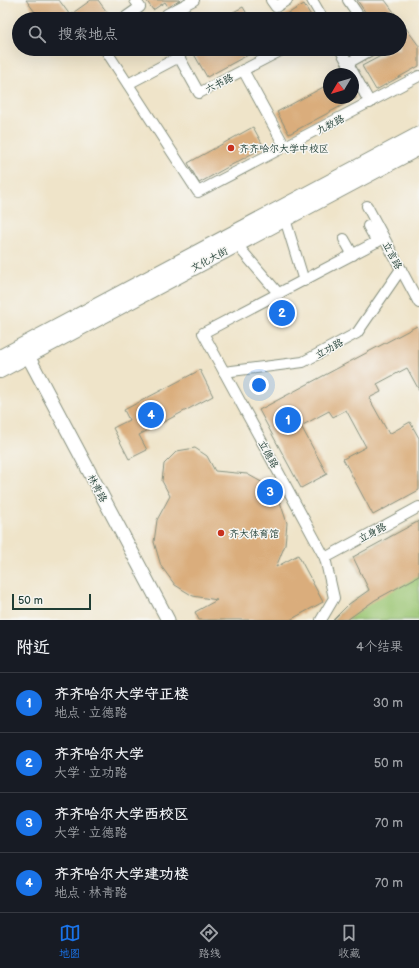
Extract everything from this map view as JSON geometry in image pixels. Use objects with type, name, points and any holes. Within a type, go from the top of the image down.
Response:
[{"type":"main road","name":"文化大街","points":[[0,357],[419,134]]},
{"type":"main road","name":"文化大街","points":[[0,371],[419,148]]},
{"type":"street","points":[[133,12],[140,7],[135,0]]},
{"type":"street","points":[[171,12],[194,0]]},
{"type":"street","points":[[271,0],[276,7],[287,0]]},
{"type":"street","points":[[312,0],[319,12]]},
{"type":"street","points":[[348,0],[356,12]]},
{"type":"street","points":[[110,56],[128,84]]},
{"type":"street","name":"六书路","points":[[128,84],[173,56]]},
{"type":"street","name":"六书路","points":[[180,56],[199,93],[271,56]]},
{"type":"street","points":[[344,56],[370,102]]},
{"type":"street","points":[[348,63],[360,56]]},
{"type":"street","points":[[244,70],[292,146]]},
{"type":"street","name":"九数路","points":[[128,84],[198,192],[322,132],[370,102],[419,76]]},
{"type":"street","name":"立言路","points":[[367,206],[381,240],[401,269],[419,303]]},
{"type":"street","points":[[285,219],[304,281]]},
{"type":"street","points":[[237,245],[279,294],[381,240],[368,226]]},
{"type":"street","points":[[344,239],[353,255]]},
{"type":"street","name":"立功路","points":[[224,372],[303,362],[357,333],[401,269]]},
{"type":"street","name":"立德路","points":[[279,294],[203,333],[325,558],[334,598],[321,620]]},
{"type":"street","name":"林青路","points":[[28,356],[168,620]]},
{"type":"street","name":"立身路","points":[[325,558],[419,507]]},
{"type":"green space","points":[[419,521],[419,620],[333,620],[349,604],[369,590],[353,557]]},
{"type":"building","points":[[26,0],[59,0],[68,12],[35,12]]},
{"type":"building","points":[[91,0],[98,0],[107,12],[74,12]]},
{"type":"building","points":[[146,0],[180,0],[169,8],[165,2],[153,10]]},
{"type":"building","points":[[357,0],[385,0],[394,12],[365,12]]},
{"type":"building","points":[[304,4],[309,12],[290,12]]},
{"type":"building","points":[[243,7],[246,12],[233,12]]},
{"type":"building","points":[[407,30],[419,46],[419,66],[376,90],[362,66],[381,56],[407,56]]},
{"type":"building","points":[[195,56],[246,56],[207,77]]},
{"type":"building","points":[[323,87],[323,104],[345,104],[289,134],[277,112]]},
{"type":"building","points":[[253,127],[264,147],[199,183],[188,163]]},
{"type":"building","points":[[417,326],[419,330],[419,390],[407,368],[377,384],[381,392],[369,398],[389,434],[410,422],[419,438],[419,490],[373,515],[343,459],[366,447],[346,410],[333,417],[329,411],[301,426],[327,474],[301,488],[259,410]]},
{"type":"building","points":[[200,370],[213,396],[139,435],[147,450],[129,459],[113,428],[129,420],[124,410]]},
{"type":"building","name":"齐大体育馆","points":[[195,448],[207,456],[215,471],[247,474],[265,484],[280,502],[287,523],[285,545],[276,567],[298,555],[323,602],[290,620],[199,620],[195,612],[217,600],[193,596],[175,585],[161,566],[154,542],[157,520],[170,496],[162,481],[164,464],[177,451]]},
{"type":"building","points":[[419,521],[419,576],[375,600],[347,620],[333,620],[349,604],[369,590],[353,557]]},
{"type":"place","name":"齐齐哈尔大学中校区","points":[[231,148]]},
{"type":"place","name":"齐齐哈尔大学","points":[[282,313]]},
{"type":"place","name":"齐齐哈尔大学建功楼","points":[[151,415]]},
{"type":"place","name":"齐齐哈尔大学守正楼","points":[[288,420]]},
{"type":"place","name":"齐齐哈尔大学西校区","points":[[270,492]]},
{"type":"place","name":"齐大体育馆","points":[[221,533]]}]
